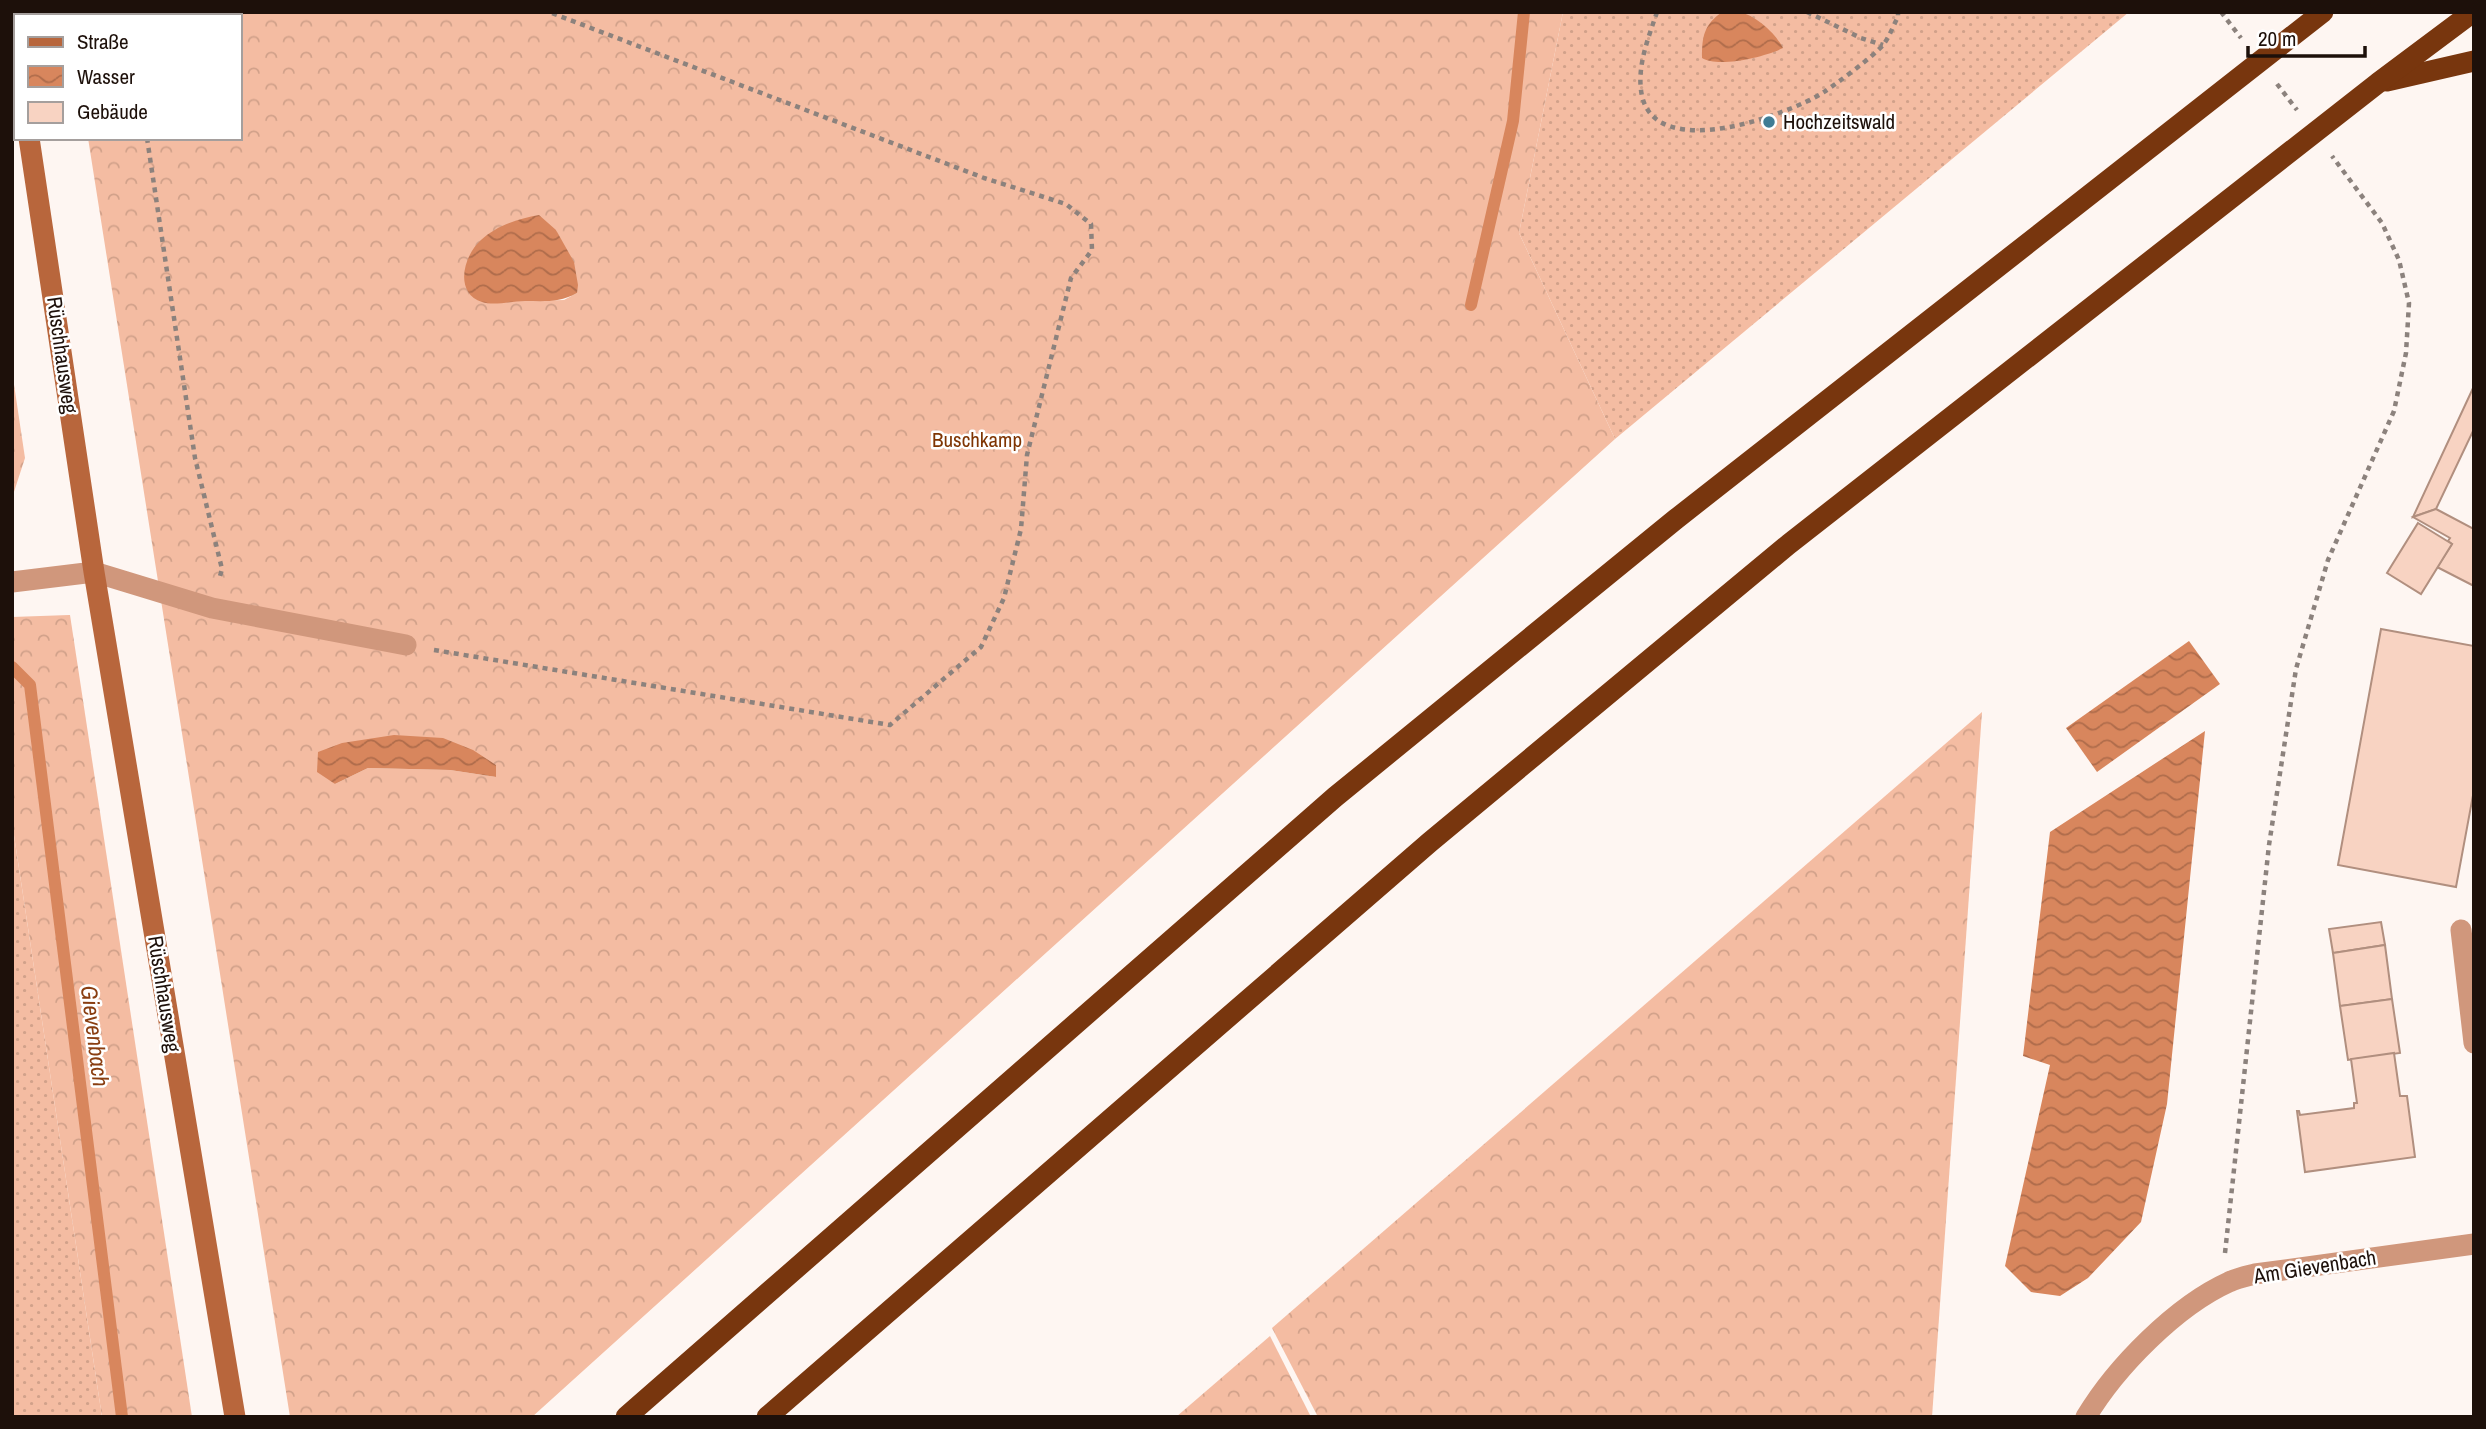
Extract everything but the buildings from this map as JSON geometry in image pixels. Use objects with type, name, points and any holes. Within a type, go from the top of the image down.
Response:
[{"type":"highway","points":[[2281,44],[2295,12]]},
{"type":"highway","points":[[626,1417],[1335,797],[1676,519],[2323,12]]},
{"type":"highway","points":[[767,1417],[1430,842],[1788,544],[2378,83],[2473,12]]},
{"type":"highway","points":[[2378,83],[2474,61]]},
{"type":"main road","name":"Rüschhausweg","points":[[29,140],[94,572],[235,1417]]},
{"type":"street","points":[[12,582],[94,572],[212,608],[406,645]]},
{"type":"street","points":[[2461,930],[2474,1043]]},
{"type":"street","name":"Am Gievenbach","points":[[2085,1417],[2098,1396],[2164,1327],[2195,1302],[2230,1281],[2255,1274],[2474,1244]]},
{"type":"path","points":[[406,645],[890,725],[981,647],[1004,598],[1021,529],[1027,455],[1071,278],[1092,250],[1091,224],[1066,204],[971,173],[549,12]]},
{"type":"path","points":[[1657,12],[1643,57],[1640,81],[1643,98],[1649,112],[1668,124],[1697,132],[1729,128],[1780,113],[1824,92],[1883,45],[1898,12]]},
{"type":"path","points":[[1807,12],[1861,38],[1883,45]]},
{"type":"path","points":[[147,140],[195,458],[222,569],[212,608]]},
{"type":"path","points":[[2230,1281],[2225,1253],[2226,1239],[2269,845],[2296,669],[2328,560],[2394,411],[2406,353],[2409,303]]},
{"type":"green space","name":"Buschkamp","points":[[68,12],[1563,12],[1519,233],[1615,439],[532,1417],[290,1417],[88,140],[242,140],[242,14]],"holes":[[[556,230],[577,293],[564,300],[527,301]],[[318,753],[496,765],[496,777],[450,770],[368,768],[335,784]]]},
{"type":"green space","name":"Hochzeitswald","points":[[1563,12],[2129,12],[1615,439],[1519,233]]},
{"type":"green space","points":[[12,371],[25,458],[12,498]]},
{"type":"green space","points":[[70,615],[192,1417],[102,1417],[12,822],[12,617]]},
{"type":"green space","points":[[1982,712],[1932,1417],[1318,1417],[1272,1328]]},
{"type":"green space","points":[[12,822],[102,1417],[12,1417]]},
{"type":"green space","points":[[1270,1336],[1311,1417],[1176,1417]]},
{"type":"water","points":[[1722,12],[1739,12],[1759,21],[1783,48],[1754,58],[1730,62],[1702,58],[1705,32]]},
{"type":"water","points":[[539,215],[556,230],[574,262],[577,293],[551,301],[487,303],[473,297],[468,291],[464,274],[475,247],[487,235],[501,227]]},
{"type":"water","points":[[2189,641],[2220,684],[2097,772],[2066,728]]},
{"type":"water","points":[[2205,731],[2167,1104],[2141,1222],[2088,1278],[2060,1296],[2031,1292],[2005,1266],[2050,1065],[2023,1056],[2050,832]]},
{"type":"water","points":[[394,735],[443,738],[473,750],[496,765],[496,777],[450,770],[368,768],[335,784],[317,772],[318,752],[342,743]]},
{"type":"waterway","points":[[1471,305],[1513,121],[1524,12]]},
{"type":"waterway","name":"Gievenbach","points":[[12,667],[30,685],[122,1417]]},
{"type":"place","name":"Hochzeitswald","points":[[1769,122]]}]
